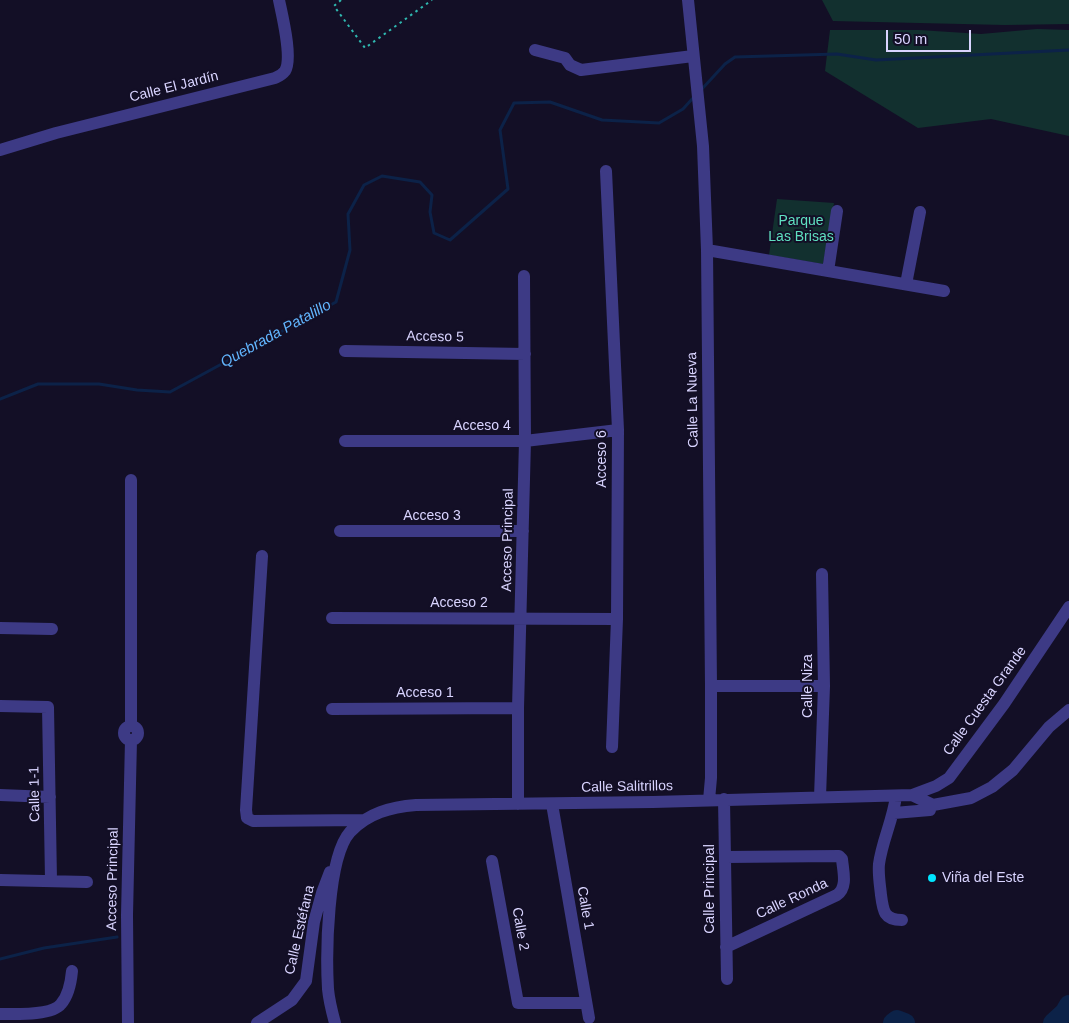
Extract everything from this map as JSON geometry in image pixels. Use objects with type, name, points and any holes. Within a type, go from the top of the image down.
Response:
[{"type":"street","name":"Calle El Jardín","points":[[0,150],[56,133],[275,78],[286,70],[287,56],[279,0]]},
{"type":"street","name":"Calle La Nueva","points":[[688,0],[695,83],[703,146],[707,250],[711,686],[711,778],[709,800]]},
{"type":"street","points":[[535,50],[566,58],[570,65],[581,70],[693,56]]},
{"type":"street","name":"Acceso 6","points":[[606,171],[618,430],[617,619],[612,747]]},
{"type":"street","points":[[828,271],[837,211]]},
{"type":"street","points":[[906,284],[920,212]]},
{"type":"street","points":[[707,250],[944,291]]},
{"type":"street","name":"Acceso Principal","points":[[518,804],[518,708],[525,441],[524,276]]},
{"type":"street","name":"Acceso 5","points":[[345,351],[525,354]]},
{"type":"street","name":"Acceso 4","points":[[345,441],[525,441],[618,430]]},
{"type":"street","name":"Acceso Principal","points":[[128,1022],[126,915],[131,740],[127,739],[124,733],[131,726],[131,480]]},
{"type":"street","name":"Acceso 3","points":[[340,531],[523,531]]},
{"type":"street","points":[[262,556],[247,818],[253,821],[364,820]]},
{"type":"street","name":"Calle Niza","points":[[820,797],[824,686],[822,574]]},
{"type":"street","name":"Calle Cuesta Grande","points":[[912,796],[936,786],[949,778],[1004,704],[1069,607]]},
{"type":"street","name":"Acceso 2","points":[[332,618],[617,619]]},
{"type":"street","points":[[0,628],[52,629]]},
{"type":"street","points":[[711,686],[824,686]]},
{"type":"street","name":"Calle 1-1","points":[[0,706],[48,707],[51,880]]},
{"type":"street","name":"Acceso 1","points":[[332,709],[518,708]]},
{"type":"street","name":"Calle Salitrillos","points":[[335,1023],[328,991],[328,919],[338,854],[349,833],[364,820],[380,811],[416,805],[552,804],[896,796],[912,796],[933,805],[971,798],[992,787],[1013,770],[1049,727],[1069,710]]},
{"type":"street","points":[[0,795],[50,797]]},
{"type":"street","points":[[896,796],[894,813],[879,863],[879,878],[882,902],[886,915],[893,920],[902,920]]},
{"type":"street","name":"Calle Principal","points":[[724,799],[727,979]]},
{"type":"street","name":"Calle 1","points":[[552,804],[589,1018]]},
{"type":"street","points":[[894,813],[930,810]]},
{"type":"street","name":"Calle Estéfana","points":[[257,1023],[292,1000],[306,981],[314,922],[322,894],[338,854]]},
{"type":"street","name":"Calle Ronda","points":[[725,857],[839,856],[842,859],[844,885],[843,891],[837,895],[726,947]]},
{"type":"street","name":"Calle 2","points":[[492,861],[518,1003],[586,1003]]},
{"type":"street","points":[[0,880],[87,882]]},
{"type":"street","points":[[0,1014],[32,1013],[52,1010],[60,1006],[71,984],[72,971]]},
{"type":"path","points":[[342,0],[334,6],[365,48],[432,0]]},
{"type":"green space","points":[[822,0],[1069,0],[1069,24],[1005,25],[833,21]]},
{"type":"green space","points":[[1037,29],[1069,30],[1069,136],[991,119],[918,128],[825,71],[830,30],[919,30],[981,34]]},
{"type":"green space","name":"Parque Las Brisas","points":[[777,199],[834,203],[823,264],[769,255]]},
{"type":"waterway","name":"Quebrada Patalillo","points":[[701,90],[725,64],[735,57],[837,54],[876,60],[1069,50]]},
{"type":"waterway","name":"Quebrada Patalillo","points":[[0,399],[38,384],[99,384],[137,390],[170,392],[336,302],[350,250],[348,214],[364,185],[382,176],[420,182],[432,195],[430,212],[434,233],[450,240],[508,189],[500,130],[514,103],[550,102],[602,120],[659,123],[683,109],[693,98]]},
{"type":"waterway","points":[[0,959],[44,948],[117,937]]},
{"type":"waterway","points":[[1053,1023],[1065,1012],[1069,1005]]},
{"type":"waterway","points":[[893,1023],[897,1020],[905,1023]]},
{"type":"place","name":"Viña del Este","points":[[932,878]]}]
